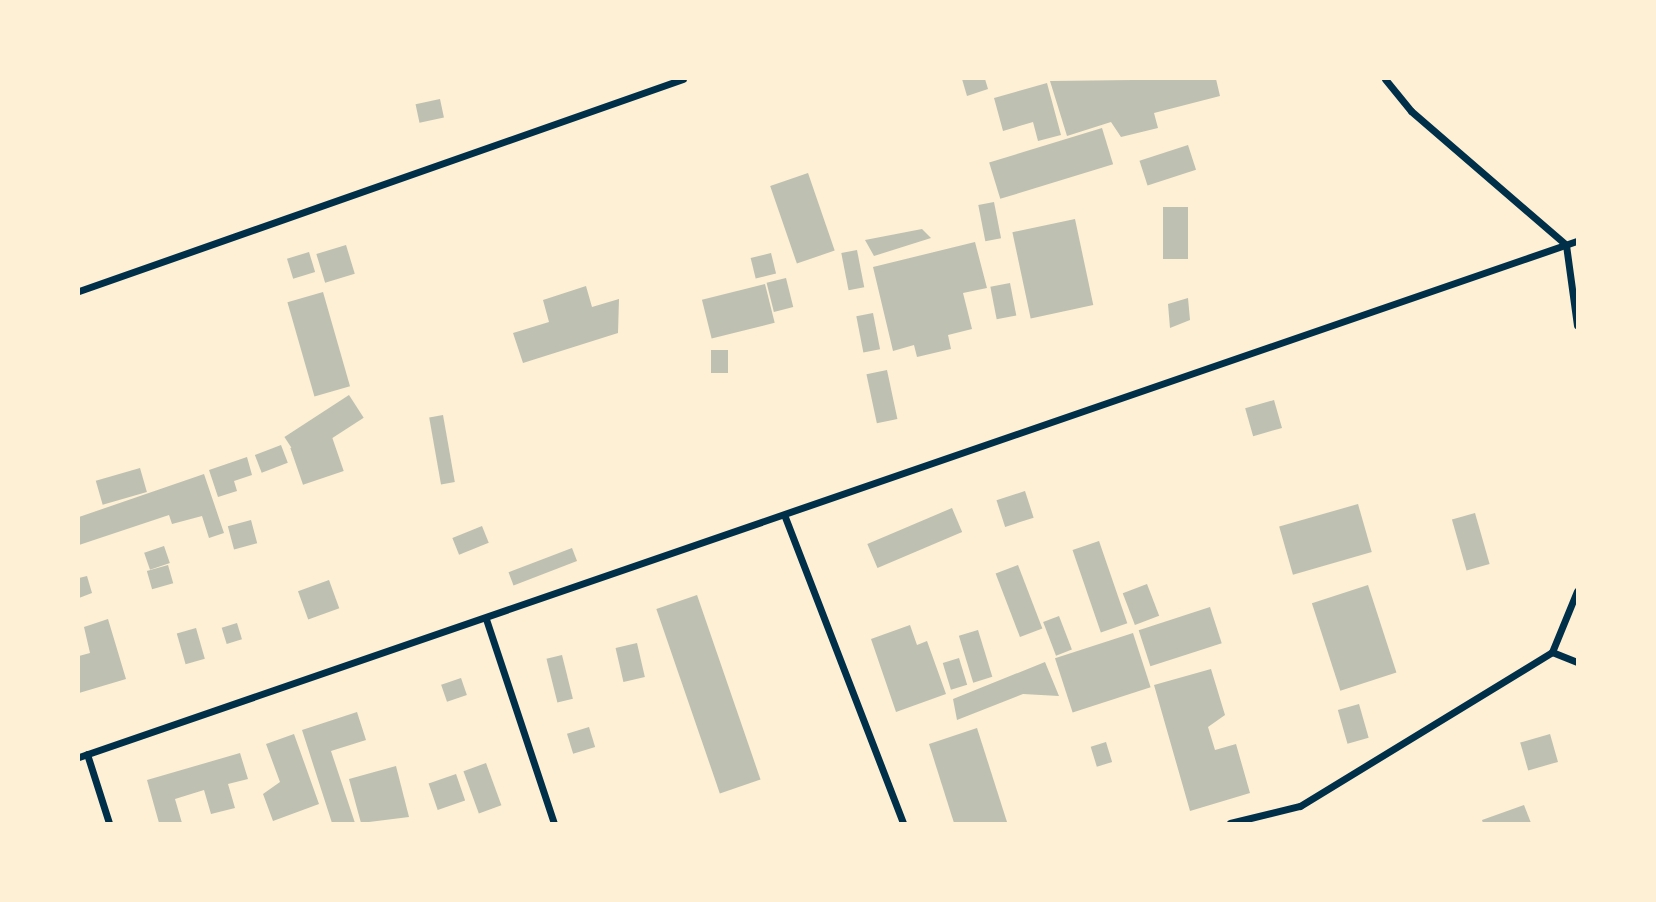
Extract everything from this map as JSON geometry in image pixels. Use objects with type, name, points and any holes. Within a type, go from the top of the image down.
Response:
[{"type":"street","points":[[79,291],[683,79]]},
{"type":"street","points":[[1385,79],[1411,111],[1566,245],[1577,325]]},
{"type":"street","points":[[109,823],[83,755],[785,517],[1577,241]]},
{"type":"street","points":[[785,517],[903,823]]},
{"type":"street","points":[[1230,823],[1300,806],[1552,652],[1577,591]]},
{"type":"street","points":[[486,619],[554,823]]},
{"type":"street","points":[[1552,652],[1577,662]]},
{"type":"building","points":[[962,79],[985,79],[988,89],[967,96]]},
{"type":"building","points":[[1216,79],[1220,96],[1154,113],[1158,128],[1121,137],[1111,122],[1067,136],[1050,81]]},
{"type":"building","points":[[1047,83],[1061,135],[1038,141],[1033,122],[1003,131],[994,98]]},
{"type":"building","points":[[440,99],[444,118],[419,123],[416,104]]},
{"type":"building","points":[[1102,128],[1113,164],[1000,199],[989,162]]},
{"type":"building","points":[[1188,145],[1196,170],[1148,185],[1139,161]]},
{"type":"building","points":[[808,173],[835,251],[797,264],[770,186]]},
{"type":"building","points":[[994,202],[1001,238],[985,241],[978,205]]},
{"type":"building","points":[[1163,207],[1188,207],[1188,259],[1163,259]]},
{"type":"building","points":[[1075,219],[1093,305],[1031,318],[1012,232]]},
{"type":"building","points":[[922,229],[931,238],[874,256],[865,240]]},
{"type":"building","points":[[975,242],[987,288],[963,293],[972,329],[948,335],[951,349],[917,357],[914,345],[893,351],[873,267]]},
{"type":"building","points":[[346,245],[355,274],[325,283],[316,254]]},
{"type":"building","points":[[857,250],[864,287],[849,290],[841,253]]},
{"type":"building","points":[[309,252],[315,272],[293,279],[287,259]]},
{"type":"building","points":[[771,253],[776,273],[756,278],[751,258]]},
{"type":"building","points":[[786,278],[793,307],[774,312],[767,283]]},
{"type":"building","points":[[1010,283],[1016,315],[997,319],[990,287]]},
{"type":"building","points":[[765,284],[775,323],[712,339],[702,300]]},
{"type":"building","points":[[586,286],[592,307],[619,299],[618,333],[523,363],[513,333],[549,322],[543,300]]},
{"type":"building","points":[[323,292],[350,386],[314,396],[287,302]]},
{"type":"building","points":[[1188,298],[1190,320],[1170,328],[1168,304]]},
{"type":"building","points":[[873,313],[880,349],[863,353],[856,316]]},
{"type":"building","points":[[711,350],[728,350],[728,373],[711,373]]},
{"type":"building","points":[[887,370],[897,419],[877,423],[866,374]]},
{"type":"building","points":[[349,395],[364,418],[299,460],[284,437]]},
{"type":"building","points":[[1274,400],[1282,428],[1253,436],[1245,408]]},
{"type":"building","points":[[443,415],[455,482],[441,484],[429,417]]},
{"type":"building","points":[[331,434],[344,471],[303,485],[290,448]]},
{"type":"building","points":[[281,445],[288,463],[262,473],[255,455]]},
{"type":"building","points":[[247,457],[252,475],[234,481],[237,491],[218,497],[209,470]]},
{"type":"building","points":[[140,468],[147,492],[103,505],[96,481]]},
{"type":"building","points":[[204,474],[224,533],[209,538],[202,516],[172,524],[169,515],[79,545],[79,517]]},
{"type":"building","points":[[1025,491],[1034,518],[1005,527],[996,500]]},
{"type":"building","points":[[1358,504],[1372,552],[1293,575],[1279,527]]},
{"type":"building","points":[[952,508],[962,532],[877,568],[867,544]]},
{"type":"building","points":[[1475,513],[1490,564],[1467,571],[1452,520]]},
{"type":"building","points":[[251,520],[257,543],[234,549],[228,526]]},
{"type":"building","points":[[482,526],[489,543],[459,555],[452,538]]},
{"type":"building","points":[[1099,541],[1127,623],[1101,632],[1073,550]]},
{"type":"building","points":[[164,546],[170,563],[150,570],[144,553]]},
{"type":"building","points":[[572,548],[577,561],[514,585],[509,572]]},
{"type":"building","points":[[168,565],[173,583],[152,589],[147,571]]},
{"type":"building","points":[[1018,565],[1042,628],[1020,637],[996,574]]},
{"type":"building","points":[[87,576],[92,593],[79,598],[79,578]]},
{"type":"building","points":[[329,580],[339,608],[308,619],[298,591]]},
{"type":"building","points":[[1147,584],[1159,616],[1135,625],[1123,593]]},
{"type":"building","points":[[1368,585],[1396,672],[1340,691],[1312,603]]},
{"type":"building","points":[[697,595],[760,779],[720,793],[656,609]]},
{"type":"building","points":[[1210,607],[1222,643],[1150,666],[1139,630]]},
{"type":"building","points":[[1059,616],[1072,650],[1056,656],[1043,622]]},
{"type":"building","points":[[108,619],[126,679],[79,693],[79,656],[90,653],[84,627]]},
{"type":"building","points":[[237,623],[242,639],[227,644],[222,628]]},
{"type":"building","points":[[910,625],[917,645],[927,641],[946,694],[896,712],[871,639]]},
{"type":"building","points":[[196,628],[205,659],[186,664],[177,634]]},
{"type":"building","points":[[978,630],[992,677],[973,683],[959,636]]},
{"type":"building","points":[[1133,633],[1151,687],[1073,713],[1055,658]]},
{"type":"building","points":[[637,643],[645,677],[623,682],[616,648]]},
{"type":"building","points":[[562,655],[573,699],[557,703],[546,659]]},
{"type":"building","points":[[959,658],[967,685],[951,690],[943,663]]},
{"type":"building","points":[[1045,662],[1059,696],[1023,694],[957,720],[953,699]]},
{"type":"building","points":[[1211,669],[1225,715],[1208,727],[1215,750],[1236,744],[1250,793],[1190,811],[1154,685]]},
{"type":"building","points":[[461,678],[467,695],[447,702],[441,685]]},
{"type":"building","points":[[1359,704],[1369,738],[1347,744],[1338,710]]},
{"type":"building","points":[[357,712],[366,740],[331,751],[355,823],[332,823],[302,730]]},
{"type":"building","points":[[589,727],[595,747],[573,754],[567,734]]},
{"type":"building","points":[[977,728],[1007,822],[954,823],[929,744]]},
{"type":"building","points":[[294,734],[319,804],[273,821],[263,794],[280,782],[266,744]]},
{"type":"building","points":[[1550,734],[1558,762],[1528,770],[1520,743]]},
{"type":"building","points":[[1106,742],[1112,762],[1097,767],[1091,747]]},
{"type":"building","points":[[240,753],[248,779],[228,784],[235,808],[211,814],[204,790],[175,799],[182,823],[159,823],[147,780]]},
{"type":"building","points":[[486,763],[501,805],[479,813],[463,771]]},
{"type":"building","points":[[396,766],[409,817],[361,823],[349,779]]},
{"type":"building","points":[[456,774],[465,800],[438,810],[429,783]]},
{"type":"building","points":[[1524,805],[1531,823],[1483,823],[1482,820]]}]
